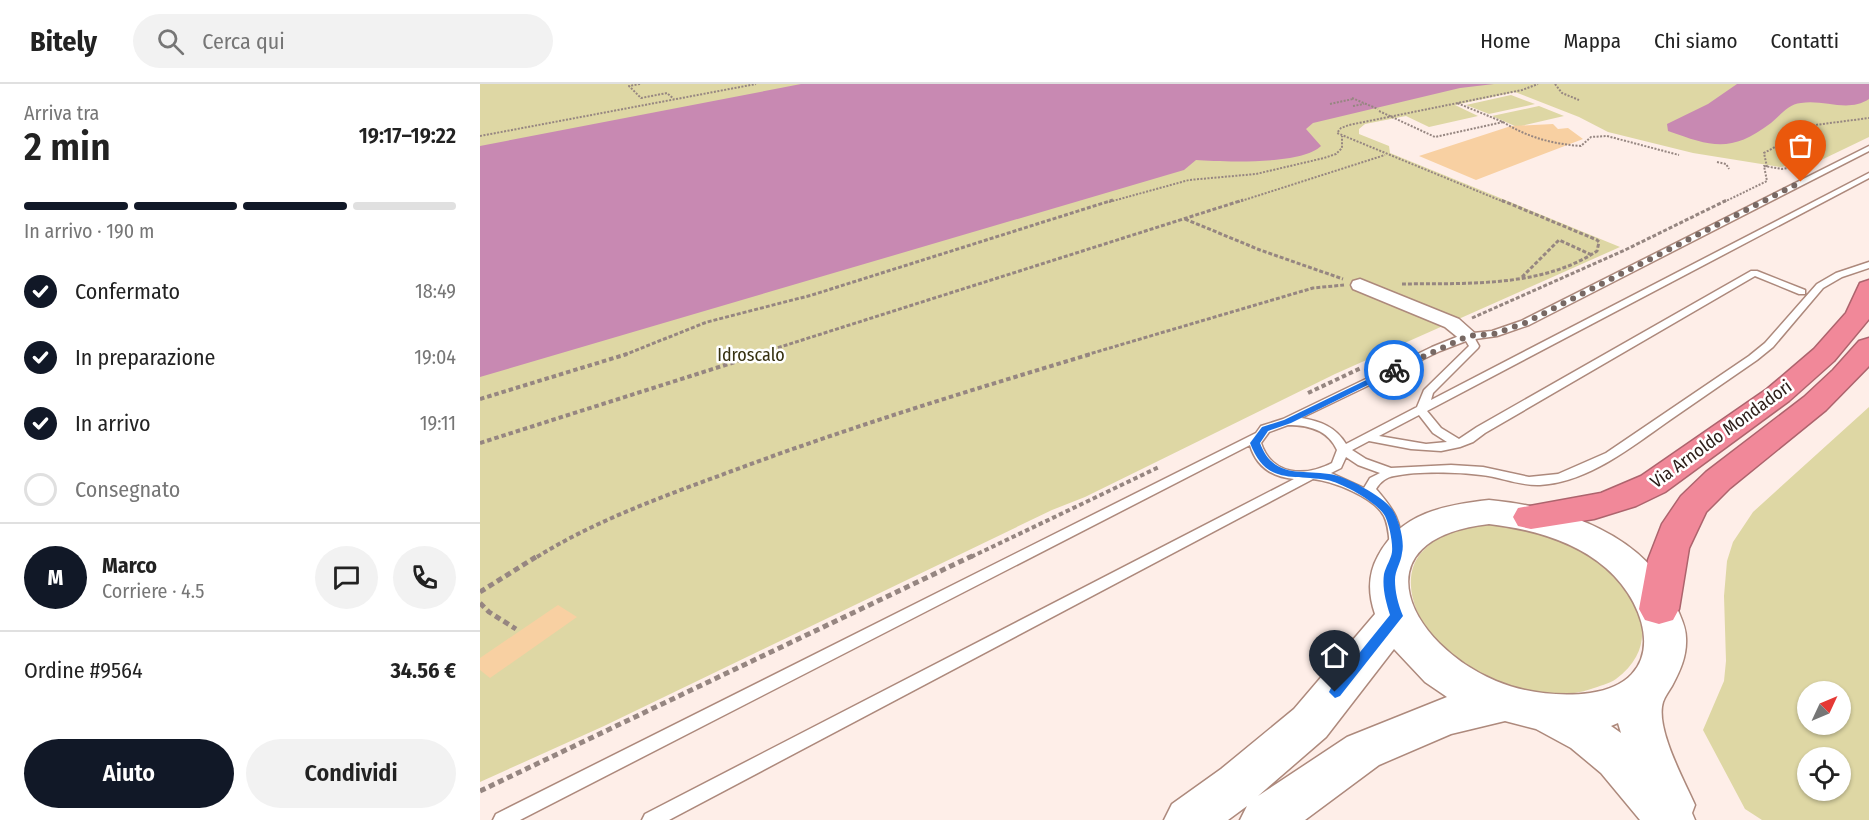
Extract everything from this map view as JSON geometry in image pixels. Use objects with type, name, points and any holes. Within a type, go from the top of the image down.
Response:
[{"type":"highway","name":"Via Arnoldo Mondadori","points":[[1531,517],[1586,510],[1634,496],[1653,484],[1760,409],[1824,355],[1858,315],[1869,288]]},
{"type":"highway","name":"Via Arnoldo Mondadori","points":[[1659,609],[1664,570],[1672,542],[1686,514],[1718,479],[1809,410],[1844,376],[1869,346]]},
{"type":"main road","points":[[1489,512],[1531,517],[1571,530],[1608,551],[1638,578],[1659,609],[1666,642],[1658,673],[1642,700],[1640,719],[1659,779],[1676,820],[1609,749],[1571,724],[1471,689],[1443,671],[1410,639],[1392,604],[1389,582],[1390,571],[1397,552],[1419,530],[1451,516],[1489,512]]},
{"type":"main road","points":[[1188,820],[1238,784],[1310,723],[1397,616]]},
{"type":"main road","points":[[1265,820],[1364,751],[1444,717],[1523,707],[1576,713],[1613,706],[1642,690],[1658,673]]},
{"type":"street","points":[[1360,285],[1452,323],[1468,336]]},
{"type":"lane","points":[[1287,422],[1436,349],[1468,336],[1494,334],[1525,323],[1869,148]]},
{"type":"lane","points":[[1343,450],[1869,175]]},
{"type":"lane","points":[[1343,450],[1362,462],[1390,472],[1463,469],[1541,481],[1580,471],[1610,456],[1753,358],[1769,345],[1820,286],[1839,275],[1869,265]]},
{"type":"lane","points":[[1367,437],[1436,448],[1449,447],[1473,438],[1481,430],[1754,273],[1802,292]]},
{"type":"lane","points":[[1421,410],[1428,392],[1474,345],[1468,336]]},
{"type":"lane","points":[[1421,410],[1436,431],[1459,443]]},
{"type":"lane","points":[[502,820],[1258,436],[1275,424],[1312,423],[1324,428],[1340,441],[1343,450],[1342,458],[1337,465],[1320,474],[1311,475],[651,820]]},
{"type":"lane","points":[[1258,436],[1255,443],[1256,451],[1269,466],[1293,475],[1330,477],[1378,500]]},
{"type":"lane","points":[[1390,472],[1374,481],[1370,489],[1389,513],[1393,523],[1397,552]]},
{"type":"path","points":[[640,84],[629,86],[641,98],[668,93],[675,99]]},
{"type":"path","points":[[480,136],[756,84]]},
{"type":"path","points":[[480,592],[556,544],[669,494],[791,448],[1029,373],[1313,288],[1474,283],[1521,277],[1580,263],[1593,255],[1599,242],[1337,133],[1341,128],[1522,90],[1538,84]]},
{"type":"path","points":[[1555,84],[1562,93],[1579,100]]},
{"type":"path","points":[[1330,104],[1353,98],[1436,137],[1503,122]]},
{"type":"path","points":[[1457,103],[1532,137],[1550,142],[1581,146],[1590,137],[1607,136],[1679,155]]},
{"type":"path","points":[[1353,106],[1365,104]]},
{"type":"path","points":[[1770,169],[1765,165],[1764,153],[1815,125],[1869,118]]},
{"type":"path","points":[[480,399],[622,356],[707,322],[812,295],[1140,192],[1189,180],[1256,174],[1324,158],[1336,154],[1342,148],[1342,136]]},
{"type":"path","points":[[480,443],[1386,154]]},
{"type":"path","points":[[1717,162],[1726,164],[1729,169]]},
{"type":"path","points":[[1184,218],[1260,250],[1360,285]]},
{"type":"path","points":[[1521,277],[1559,240],[1593,255]]},
{"type":"path","points":[[480,603],[489,612],[516,629]]},
{"type":"green space","name":"Idroscalo","points":[[480,84],[1869,84],[1869,137],[1817,162],[1780,167],[1693,153],[1608,132],[1579,117],[1515,92],[1455,105],[1478,116],[1429,127],[1406,116],[1365,124],[1359,129],[1359,134],[1389,146],[1390,153],[1620,247],[1335,374],[1085,497],[1052,510],[604,726],[480,782]]},
{"type":"green space","points":[[1511,95],[1535,104],[1489,114],[1466,105]]},
{"type":"green space","points":[[1539,106],[1564,116],[1517,127],[1492,116]]},
{"type":"green space","points":[[1869,407],[1869,820],[1762,820],[1745,809],[1703,730],[1724,681],[1726,661],[1724,596],[1727,561],[1733,542],[1753,512]]},
{"type":"green space","points":[[1490,524],[1526,528],[1561,538],[1581,548],[1618,580],[1632,599],[1640,619],[1642,640],[1634,660],[1616,679],[1591,689],[1567,694],[1540,693],[1485,676],[1460,661],[1439,643],[1423,622],[1413,599],[1411,581],[1417,558],[1429,545],[1448,532],[1463,527]]},
{"type":"shaded area","name":"Idroscalo","points":[[801,84],[1494,84],[1460,88],[1313,123],[1306,129],[1321,146],[1311,152],[1262,161],[1196,160],[1184,170],[480,377],[480,146]]},
{"type":"shaded area","points":[[1737,84],[1869,84],[1869,99],[1853,105],[1810,102],[1796,104],[1757,133],[1733,143],[1697,141],[1668,131],[1667,124],[1708,104]]},
{"type":"building","points":[[1553,124],[1558,129],[1568,128],[1583,139],[1476,180],[1419,156],[1511,126]]},
{"type":"building","points":[[558,605],[577,617],[490,678],[480,670],[480,658]]},
{"type":"way so far","points":[[1394,370],[1468,336],[1494,334],[1525,323],[1801,182]]},
{"type":"route","points":[[1335,692],[1397,616],[1392,604],[1389,582],[1390,571],[1397,552],[1393,523],[1389,513],[1378,500],[1330,477],[1293,475],[1269,466],[1256,451],[1255,443],[1265,429],[1287,422],[1394,370]]}]
